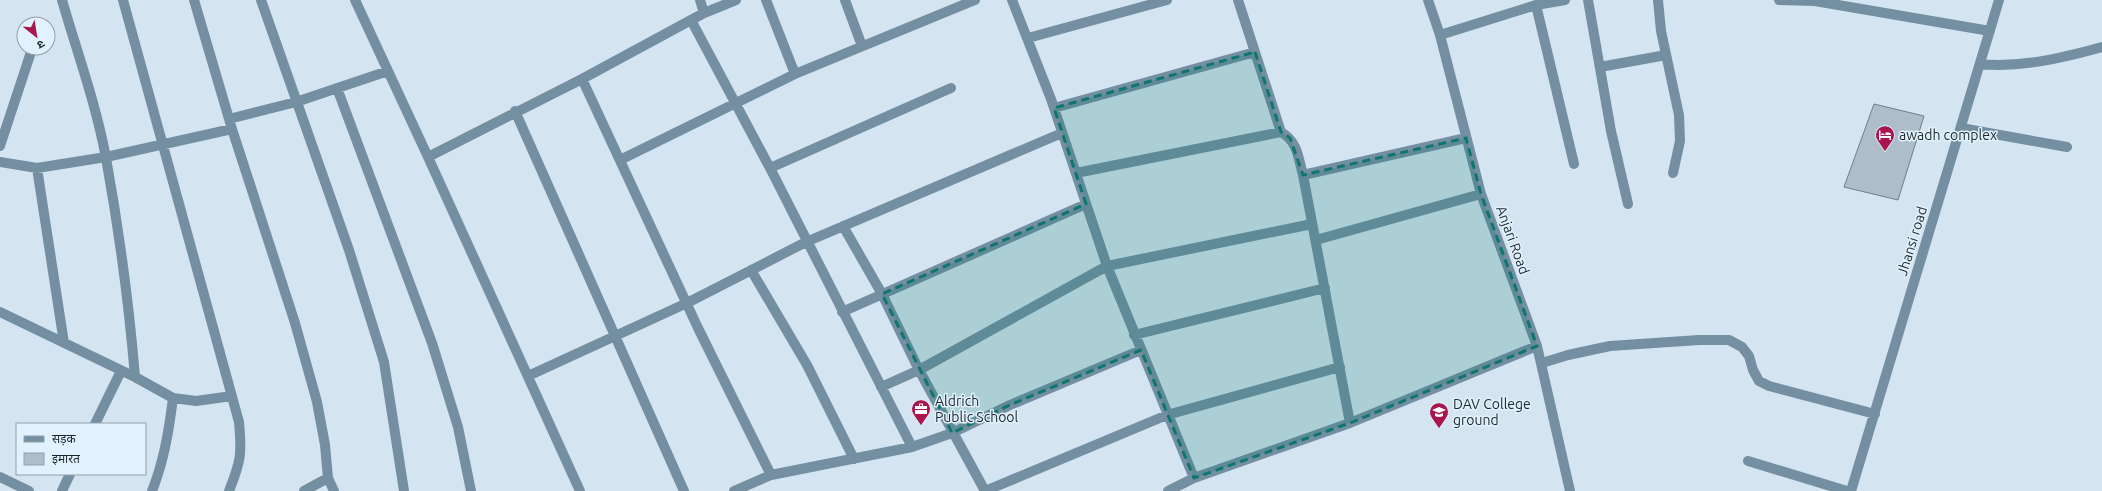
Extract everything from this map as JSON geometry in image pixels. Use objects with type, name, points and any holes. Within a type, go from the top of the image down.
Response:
[{"type":"street","points":[[62,0],[92,100],[106,157],[129,312],[135,377]]},
{"type":"street","points":[[123,0],[164,143],[239,422],[241,448],[240,464],[229,491]]},
{"type":"street","points":[[194,0],[232,129],[295,323],[317,402],[325,445],[328,478],[334,491]]},
{"type":"street","points":[[261,0],[349,250],[384,362],[404,491]]},
{"type":"street","points":[[355,0],[580,491]]},
{"type":"street","points":[[700,0],[704,13]]},
{"type":"street","points":[[428,157],[516,111],[582,79],[704,13],[736,0]]},
{"type":"street","points":[[766,0],[795,74]]},
{"type":"street","points":[[844,0],[862,46]]},
{"type":"street","points":[[620,160],[795,74],[975,0]]},
{"type":"street","points":[[1012,0],[1054,108],[1107,266],[1134,335],[1194,478]]},
{"type":"street","points":[[1028,38],[1167,0]]},
{"type":"street","points":[[1238,0],[1281,132],[1290,138],[1295,147],[1316,240],[1350,423]]},
{"type":"street","name":"Anjari Road","points":[[1428,0],[1440,35],[1481,194],[1542,363],[1570,491]]},
{"type":"street","points":[[1440,35],[1536,5],[1563,0]]},
{"type":"street","points":[[1588,0],[1611,131],[1628,204]]},
{"type":"street","points":[[1658,0],[1666,55],[1679,115],[1680,141],[1673,173]]},
{"type":"street","points":[[1779,0],[1815,0],[1990,31]]},
{"type":"street","name":"Jhansi road","points":[[1851,491],[1999,0]]},
{"type":"street","points":[[1536,5],[1574,164]]},
{"type":"street","points":[[691,20],[770,168],[806,242],[912,447]]},
{"type":"street","points":[[1980,64],[2003,66],[2034,62],[2102,47]]},
{"type":"street","points":[[1054,108],[1255,52]]},
{"type":"street","points":[[1600,66],[1666,55]]},
{"type":"street","points":[[0,146],[30,56]]},
{"type":"street","points":[[229,119],[296,102],[388,71]]},
{"type":"street","points":[[582,79],[687,303],[771,475]]},
{"type":"street","points":[[337,88],[432,343],[458,427],[471,491]]},
{"type":"street","points":[[770,168],[951,88]]},
{"type":"street","points":[[516,111],[684,491]]},
{"type":"street","points":[[1961,128],[2067,147]]},
{"type":"street","points":[[0,162],[37,168],[106,157],[232,129]]},
{"type":"street","points":[[1076,173],[1281,132]]},
{"type":"street","points":[[528,376],[617,337],[806,242],[1062,133]]},
{"type":"street","points":[[1302,175],[1466,138]]},
{"type":"street","points":[[37,168],[64,343]]},
{"type":"street","points":[[1316,240],[1481,194]]},
{"type":"street","points":[[842,312],[1086,204]]},
{"type":"street","points":[[881,387],[919,370],[1107,266],[1312,224]]},
{"type":"street","points":[[843,226],[882,294],[919,370],[985,491],[1167,415],[1340,367]]},
{"type":"street","points":[[751,270],[807,365],[854,459]]},
{"type":"street","points":[[1134,335],[1325,288]]},
{"type":"street","points":[[0,312],[135,377],[173,398],[196,401],[232,396]]},
{"type":"street","points":[[1542,363],[1568,355],[1610,346],[1699,340],[1729,340],[1742,347],[1749,356],[1758,380],[1769,386],[1874,414]]},
{"type":"street","points":[[1168,491],[1194,478],[1350,423],[1537,346]]},
{"type":"street","points":[[734,491],[771,475],[912,447],[952,432],[1010,404],[1141,350]]},
{"type":"street","points":[[95,423],[121,371]]},
{"type":"street","points":[[152,491],[159,473],[166,444],[173,398]]},
{"type":"street","points":[[1748,461],[1847,491]]},
{"type":"street","points":[[62,491],[70,475]]},
{"type":"street","points":[[0,477],[29,491]]},
{"type":"street","points":[[304,491],[328,478]]},
{"type":"highlighted area","points":[[1255,52],[1281,132],[1290,138],[1303,175],[1466,138],[1481,194],[1537,346],[1350,423],[1194,478],[1141,350],[1010,405],[952,433],[882,294],[1086,204],[1054,108]]},
{"type":"building","name":"awadh complex","points":[[1874,104],[1924,116],[1898,200],[1844,187]]},
{"type":"place","name":"awadh complex","points":[[1885,152]]},
{"type":"place","name":"Aldrich Public School","points":[[921,426]]},
{"type":"place","name":"DAV College ground","points":[[1439,429]]}]
